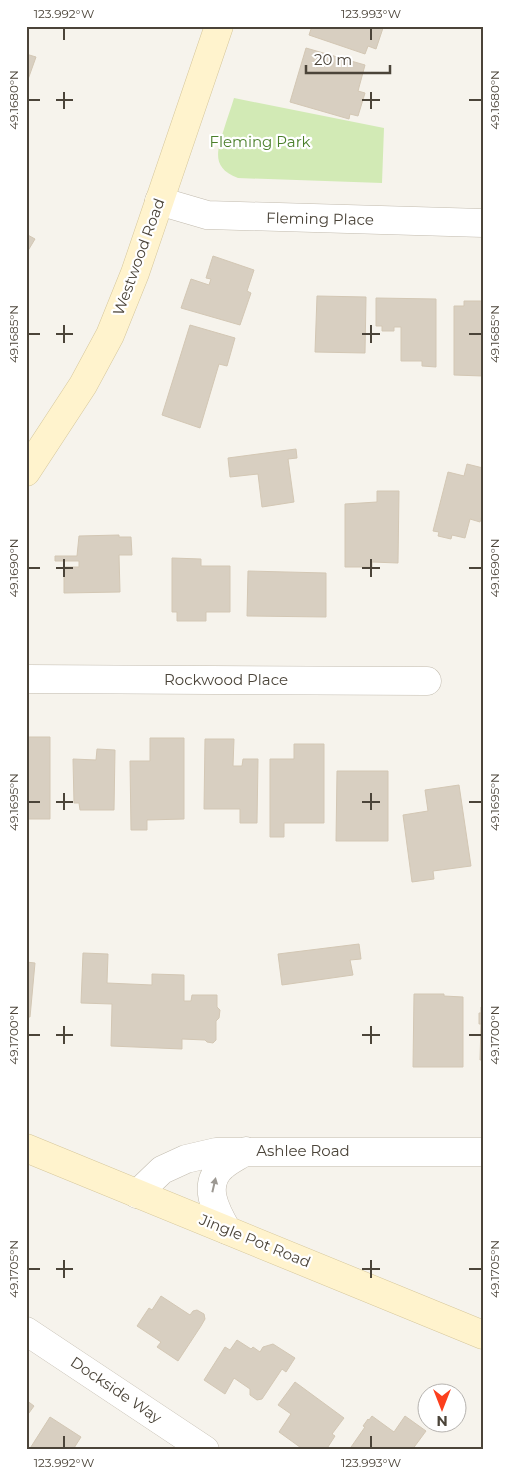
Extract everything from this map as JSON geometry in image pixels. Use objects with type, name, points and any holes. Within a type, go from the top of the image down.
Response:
[{"type":"street","name":"Westwood Road","points":[[26,472],[84,385],[110,335],[135,273],[218,26]]},
{"type":"street","name":"Fleming Place","points":[[159,201],[207,215],[483,223]]},
{"type":"street","name":"Rockwood Place","points":[[26,679],[427,681]]},
{"type":"street","name":"Jingle Pot Road","points":[[26,1148],[483,1335]]},
{"type":"street","points":[[227,1230],[216,1211],[212,1200],[212,1190],[215,1178],[222,1167],[246,1151]]},
{"type":"street","name":"Ashlee Road","points":[[137,1194],[162,1170],[186,1159],[216,1152],[483,1152]]},
{"type":"street","name":"Dockside Way","points":[[26,1331],[205,1450]]},
{"type":"green space","name":"Fleming Park","points":[[234,98],[384,128],[382,183],[238,178],[229,174],[220,164],[218,152]]},
{"type":"building","points":[[312,26],[376,26],[383,28],[376,49],[368,46],[365,54],[309,35]]},
{"type":"building","points":[[306,48],[365,65],[358,91],[365,93],[358,116],[350,114],[349,119],[290,102]]},
{"type":"building","points":[[26,54],[36,57],[26,85]]},
{"type":"building","points":[[26,234],[35,239],[26,254]]},
{"type":"building","points":[[213,256],[254,270],[247,291],[251,293],[240,325],[181,308],[191,279],[209,285],[211,279],[206,278]]},
{"type":"building","points":[[317,296],[366,297],[365,353],[315,352]]},
{"type":"building","points":[[376,298],[436,299],[436,367],[422,366],[422,361],[401,361],[401,327],[394,327],[394,331],[382,331],[382,326],[376,326]]},
{"type":"building","points":[[464,301],[483,301],[483,376],[454,375],[454,306],[464,306]]},
{"type":"building","points":[[190,325],[235,338],[227,366],[219,364],[200,428],[162,415]]},
{"type":"building","points":[[296,449],[297,458],[288,459],[294,502],[262,507],[258,474],[230,477],[228,458]]},
{"type":"building","points":[[467,464],[483,468],[483,512],[480,522],[470,519],[465,538],[452,535],[451,539],[438,536],[439,532],[433,531],[448,472],[464,476]]},
{"type":"building","points":[[377,491],[399,491],[398,563],[372,562],[372,567],[345,567],[345,504],[377,502]]},
{"type":"building","points":[[119,535],[119,537],[131,537],[132,555],[119,555],[120,592],[64,593],[64,567],[79,567],[79,561],[55,561],[55,556],[77,556],[79,536]]},
{"type":"building","points":[[172,558],[201,559],[201,566],[230,566],[230,612],[206,612],[206,621],[177,621],[177,612],[172,612]]},
{"type":"building","points":[[248,571],[326,573],[326,617],[247,616]]},
{"type":"building","points":[[26,737],[50,737],[50,819],[26,819]]},
{"type":"building","points":[[150,738],[184,738],[184,819],[147,820],[147,830],[131,830],[130,761],[150,761]]},
{"type":"building","points":[[205,739],[234,739],[233,766],[242,766],[243,759],[258,759],[257,823],[240,823],[240,809],[204,809]]},
{"type":"building","points":[[294,744],[324,744],[324,823],[284,823],[284,837],[270,837],[270,759],[294,759]]},
{"type":"building","points":[[97,749],[115,750],[114,810],[80,810],[79,803],[74,803],[73,759],[96,760]]},
{"type":"building","points":[[337,771],[388,771],[388,841],[336,841]]},
{"type":"building","points":[[459,785],[471,866],[433,871],[434,879],[412,882],[403,815],[428,811],[425,790]]},
{"type":"building","points":[[359,944],[361,959],[350,960],[353,975],[282,985],[278,954]]},
{"type":"building","points":[[83,953],[108,954],[107,983],[152,985],[152,974],[184,975],[184,1001],[191,1001],[192,995],[217,995],[217,1007],[220,1010],[219,1018],[216,1021],[216,1040],[213,1043],[205,1040],[182,1039],[182,1049],[111,1046],[112,1004],[81,1003]]},
{"type":"building","points":[[26,962],[35,963],[30,1017],[26,1017]]},
{"type":"building","points":[[414,994],[444,994],[444,996],[463,997],[463,1067],[413,1067]]},
{"type":"building","points":[[481,1007],[483,1007],[483,1060],[480,1060],[481,1024],[479,1024],[479,1013],[481,1013]]},
{"type":"building","points":[[161,1296],[190,1315],[193,1311],[197,1310],[204,1314],[205,1319],[178,1361],[157,1347],[161,1342],[137,1326],[149,1308],[152,1310]]},
{"type":"building","points":[[237,1340],[251,1349],[253,1347],[260,1352],[263,1347],[273,1344],[295,1358],[286,1372],[282,1369],[262,1399],[257,1400],[250,1395],[250,1389],[234,1378],[225,1394],[204,1380],[225,1347],[230,1350]]},
{"type":"building","points":[[295,1382],[344,1418],[332,1434],[335,1436],[326,1450],[304,1450],[279,1432],[291,1414],[278,1405]]},
{"type":"building","points":[[26,1400],[34,1406],[26,1417]]},
{"type":"building","points":[[372,1416],[394,1432],[405,1416],[416,1424],[416,1434],[424,1434],[412,1450],[349,1450],[365,1427],[363,1426]]},
{"type":"building","points":[[50,1417],[81,1437],[74,1448],[77,1450],[29,1450]]}]
